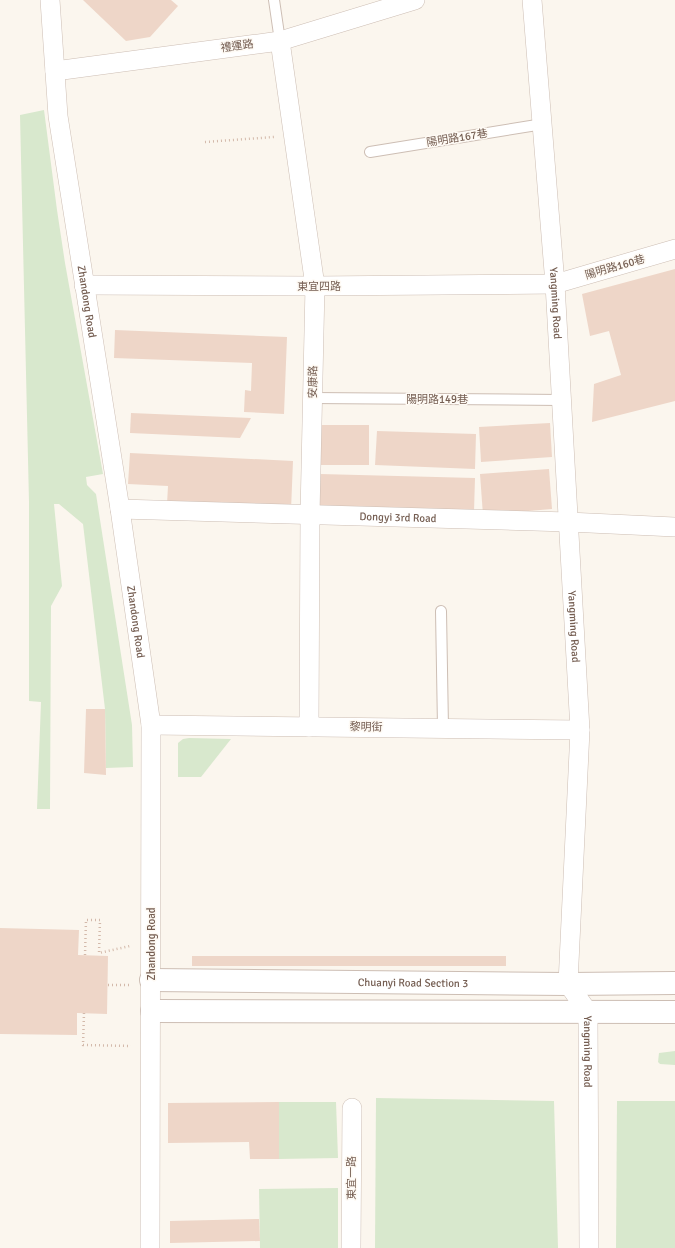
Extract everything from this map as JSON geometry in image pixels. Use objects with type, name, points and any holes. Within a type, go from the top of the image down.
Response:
[{"type":"street","name":"Zhandong Road","points":[[50,0],[58,116],[120,509],[151,725],[152,1011],[150,1248]]},
{"type":"street","name":"禮運路","points":[[55,71],[280,41],[415,0]]},
{"type":"street","name":"Yangming Road","points":[[532,0],[555,284],[580,730],[568,984],[588,1012],[589,1248]]},
{"type":"street","name":"安康路","points":[[280,41],[315,286],[310,514],[310,727]]},
{"type":"street","name":"陽明路160巷","points":[[555,284],[675,250]]},
{"type":"street","name":"東宜四路","points":[[84,285],[315,286],[555,284]]},
{"type":"street","name":"Dongyi 3rd Road","points":[[120,509],[568,522],[675,527]]},
{"type":"street","name":"黎明街","points":[[151,725],[580,730]]},
{"type":"street","name":"Chuanyi Road Section 3","points":[[151,980],[568,984],[675,983]]},
{"type":"street","points":[[152,1011],[675,1012]]},
{"type":"street","name":"東宜一路","points":[[351,1248],[352,1108]]},
{"type":"lane","points":[[274,0],[280,41]]},
{"type":"lane","name":"陽明路167巷","points":[[370,152],[543,124]]},
{"type":"lane","name":"陽明路149巷","points":[[312,398],[561,400]]},
{"type":"lane","points":[[441,611],[443,728]]},
{"type":"path","points":[[205,142],[294,136]]},
{"type":"path","points":[[85,955],[86,920],[100,920],[99,953],[151,942]]},
{"type":"path","points":[[84,1013],[83,1045],[151,1046]]},
{"type":"green space","points":[[44,110],[65,263],[103,474],[86,477],[87,485],[96,494],[132,725],[133,767],[106,768],[105,709],[83,524],[59,504],[54,504],[62,586],[51,606],[50,809],[37,809],[41,702],[29,701],[29,502],[20,115]]},
{"type":"green space","points":[[183,739],[231,739],[201,777],[178,777],[178,743]]},
{"type":"green space","points":[[675,1051],[675,1065],[660,1064],[658,1062],[659,1053]]},
{"type":"green space","points":[[376,1098],[554,1101],[558,1248],[375,1248]]},
{"type":"green space","points":[[617,1101],[675,1101],[675,1248],[616,1248]]},
{"type":"green space","points":[[279,1102],[336,1102],[338,1158],[279,1159]]},
{"type":"green space","points":[[338,1188],[338,1248],[260,1248],[259,1189]]},
{"type":"building","points":[[83,0],[171,0],[178,6],[150,37],[126,41]]},
{"type":"building","points":[[675,269],[675,401],[592,422],[594,384],[621,375],[609,331],[590,336],[582,294]]},
{"type":"building","points":[[115,330],[287,337],[284,414],[244,412],[245,390],[251,391],[252,363],[114,358]]},
{"type":"building","points":[[131,413],[251,418],[240,438],[130,433]]},
{"type":"building","points":[[550,423],[552,457],[481,462],[479,427]]},
{"type":"building","points":[[319,425],[369,425],[369,465],[319,465]]},
{"type":"building","points":[[377,431],[476,434],[475,469],[375,465]]},
{"type":"building","points":[[130,453],[293,461],[291,510],[167,504],[168,486],[128,484]]},
{"type":"building","points":[[549,469],[552,509],[483,515],[480,474]]},
{"type":"building","points":[[320,474],[475,478],[474,512],[319,508]]},
{"type":"building","points":[[86,709],[105,709],[106,775],[84,773]]},
{"type":"building","points":[[0,928],[79,930],[78,955],[108,956],[107,1014],[77,1013],[77,1035],[0,1034]]},
{"type":"building","points":[[192,956],[506,956],[506,966],[192,966]]},
{"type":"building","points":[[279,1102],[279,1159],[250,1159],[249,1142],[168,1143],[168,1103]]},
{"type":"building","points":[[259,1219],[260,1241],[170,1243],[170,1221]]}]
